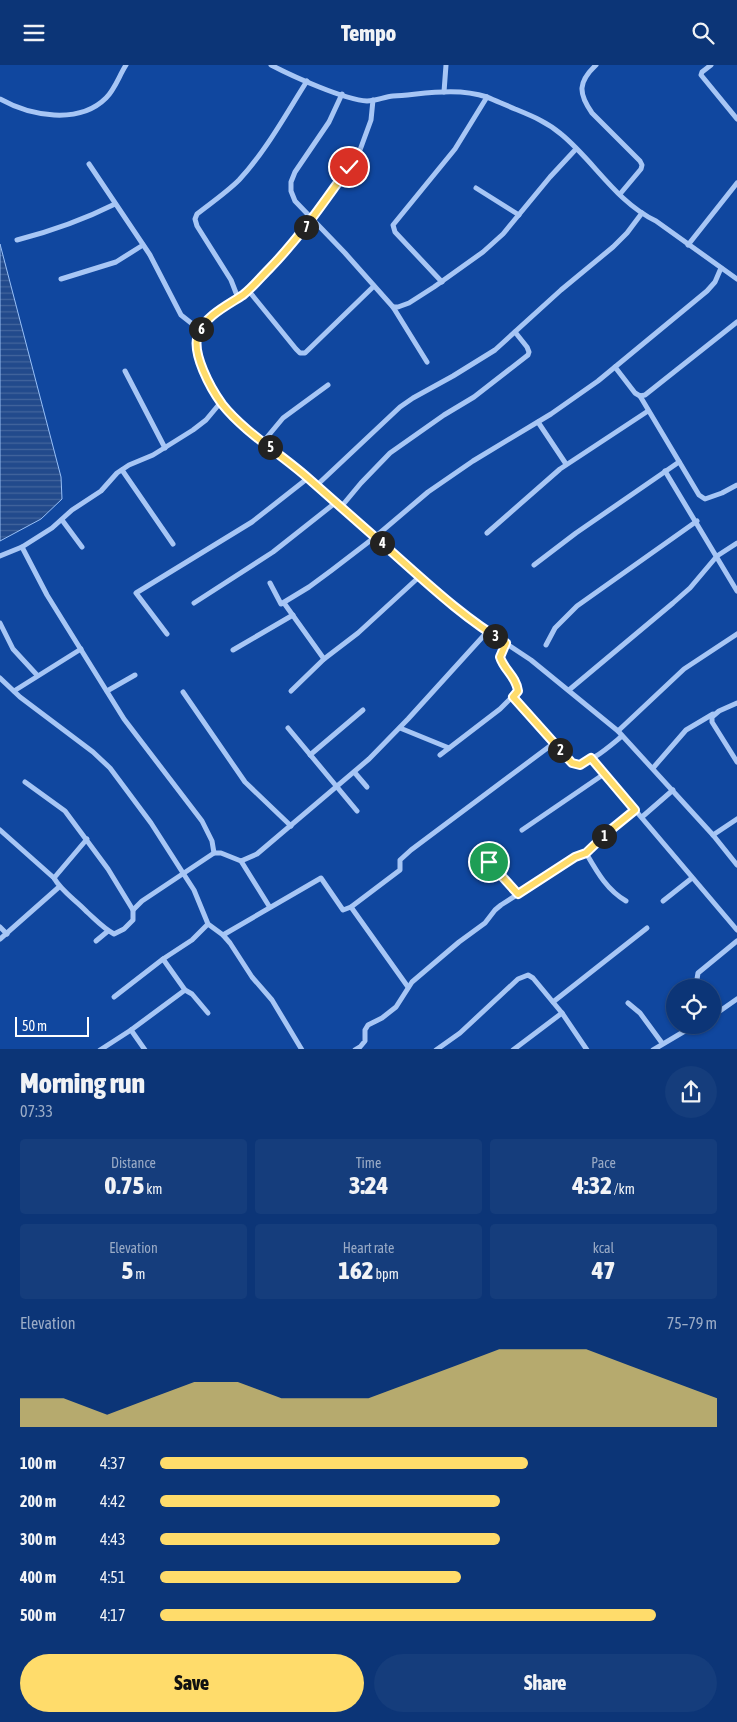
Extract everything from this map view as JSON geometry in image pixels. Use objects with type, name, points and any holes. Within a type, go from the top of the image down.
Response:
[{"type":"street","points":[[0,99],[17,107],[46,114],[75,114],[91,108],[105,99],[126,65]]},
{"type":"street","points":[[271,65],[307,81],[367,101],[391,96],[444,92],[471,94],[486,97],[548,124],[562,134],[620,194],[642,213],[737,279]]},
{"type":"street","points":[[444,92],[446,65]]},
{"type":"street","points":[[596,65],[584,78],[582,93],[586,105],[642,165],[641,169],[620,194]]},
{"type":"street","points":[[710,65],[702,72],[702,75],[737,119]]},
{"type":"street","points":[[238,298],[231,280],[196,226],[195,219],[197,214],[237,182],[245,173],[307,81]]},
{"type":"street","points":[[342,94],[329,122],[305,155],[290,182],[291,191],[295,201],[393,307],[427,362]]},
{"type":"street","points":[[442,282],[395,232],[393,225],[455,149],[486,97]]},
{"type":"street","points":[[373,99],[371,120],[360,150],[312,219],[282,255],[248,290],[212,316],[200,329],[196,343],[202,367],[221,403],[263,442],[308,478],[419,577],[487,632],[531,660],[618,731],[713,835],[737,865]]},
{"type":"street","points":[[731,112],[737,108]]},
{"type":"street","points":[[393,307],[408,303],[442,282],[483,252],[503,233],[576,149]]},
{"type":"street","points":[[89,164],[157,266],[181,315],[200,329]]},
{"type":"street","points":[[688,245],[737,183]]},
{"type":"street","points":[[476,188],[519,215]]},
{"type":"street","points":[[17,240],[55,230],[115,204]]},
{"type":"street","points":[[316,486],[376,427],[400,407],[487,354],[515,332],[561,290],[613,247],[627,233],[642,213]]},
{"type":"street","points":[[61,279],[112,264],[143,245]]},
{"type":"street","points":[[284,603],[375,537],[428,492],[473,461],[538,423],[598,381],[707,291],[715,282],[721,268]]},
{"type":"street","points":[[248,290],[296,349],[300,353],[305,353],[374,286]]},
{"type":"street","points":[[640,396],[653,390],[737,322]]},
{"type":"street","points":[[341,507],[390,453],[444,415],[474,397],[528,355],[527,347],[515,332]]},
{"type":"street","points":[[615,367],[640,396],[699,495],[705,499],[737,485]]},
{"type":"street","points":[[125,371],[165,448]]},
{"type":"street","points":[[263,442],[283,418],[328,385]]},
{"type":"street","points":[[0,555],[22,547],[62,520],[72,510],[101,491],[122,469],[165,448],[194,430],[221,403]]},
{"type":"street","points":[[487,533],[566,465],[648,411]]},
{"type":"street","points":[[538,423],[566,465]]},
{"type":"street","points":[[534,565],[576,533],[679,462]]},
{"type":"street","points":[[122,469],[173,544]]},
{"type":"street","points":[[666,471],[737,591]]},
{"type":"street","points":[[167,634],[136,593],[252,522],[308,478]]},
{"type":"street","points":[[194,603],[274,551],[335,503]]},
{"type":"street","points":[[62,520],[82,547]]},
{"type":"street","points":[[546,645],[555,628],[577,606],[697,521]]},
{"type":"street","points":[[569,690],[690,588],[717,556],[737,543]]},
{"type":"street","points":[[22,547],[47,595],[137,738],[202,821],[212,841],[214,853]]},
{"type":"street","points":[[291,691],[324,659],[358,633],[419,577]]},
{"type":"street","points":[[270,583],[281,604],[284,603],[324,659]]},
{"type":"street","points":[[233,650],[292,615]]},
{"type":"street","points":[[0,623],[13,649],[37,675]]},
{"type":"street","points":[[133,910],[214,853],[221,853],[241,861],[257,854],[355,773],[400,728],[487,632]]},
{"type":"street","points":[[618,731],[684,669],[737,634]]},
{"type":"street","points":[[440,755],[518,691],[517,684],[500,657],[506,643]]},
{"type":"street","points":[[14,691],[81,649]]},
{"type":"street","points":[[107,691],[135,675]]},
{"type":"street","points":[[0,678],[32,707],[102,760],[151,823],[194,891],[208,924],[223,935],[252,977],[272,1000],[302,1049]]},
{"type":"street","points":[[183,693],[245,782],[291,826]]},
{"type":"street","points":[[513,697],[572,763],[580,765],[622,736]]},
{"type":"street","points":[[653,768],[686,730],[737,703]]},
{"type":"street","points":[[310,755],[363,710]]},
{"type":"street","points":[[714,714],[712,722],[737,762]]},
{"type":"street","points":[[288,728],[357,811]]},
{"type":"street","points":[[400,728],[449,747]]},
{"type":"street","points":[[223,935],[321,878],[342,910],[352,907],[400,870],[400,860],[411,851],[554,743]]},
{"type":"street","points":[[591,758],[737,930]]},
{"type":"street","points":[[355,773],[367,787]]},
{"type":"street","points":[[522,830],[604,774]]},
{"type":"street","points":[[0,830],[54,878],[59,887],[108,931],[114,934],[124,929],[133,920],[133,910],[108,869],[66,811],[25,782]]},
{"type":"street","points":[[642,817],[673,791]]},
{"type":"street","points":[[355,1049],[360,1047],[365,1041],[365,1029],[368,1025],[396,1007],[408,987],[424,970],[485,923],[495,910],[575,857],[586,853],[635,810]]},
{"type":"street","points":[[713,835],[737,819]]},
{"type":"street","points":[[54,878],[87,839]]},
{"type":"street","points":[[586,853],[601,878],[614,894],[626,901]]},
{"type":"street","points":[[241,861],[269,907]]},
{"type":"street","points":[[489,862],[518,894]]},
{"type":"street","points":[[664,901],[692,878]]},
{"type":"street","points":[[0,939],[59,887]]},
{"type":"street","points":[[352,907],[408,987]]},
{"type":"street","points":[[114,997],[192,940],[208,924]]},
{"type":"street","points":[[0,927],[7,934]]},
{"type":"street","points":[[552,1001],[647,928]]},
{"type":"street","points":[[96,941],[108,931]]},
{"type":"street","points":[[696,979],[698,973],[737,941]]},
{"type":"street","points":[[164,959],[186,990],[192,994],[208,1013]]},
{"type":"street","points":[[436,1049],[460,1033],[507,988],[523,976],[528,975],[534,978],[562,1013],[586,1049]]},
{"type":"street","points":[[100,1049],[131,1030],[186,990]]},
{"type":"street","points":[[721,1010],[737,999]]},
{"type":"street","points":[[628,1003],[640,1013],[662,1043]]},
{"type":"street","points":[[513,1049],[562,1013]]},
{"type":"street","points":[[131,1030],[145,1049]]},
{"type":"street","points":[[653,1049],[678,1034]]},
{"type":"water","points":[[0,244],[61,477],[62,499],[41,519],[0,541]]},
{"type":"route","points":[[349,167],[312,219],[282,255],[253,286],[212,316],[200,329],[196,343],[197,353],[202,367],[221,403],[237,419],[308,478],[419,577],[487,632],[506,643],[500,652],[500,657],[517,684],[518,691],[513,697],[572,763],[580,765],[591,758],[635,810],[586,853],[575,857],[518,894],[489,862]]}]
